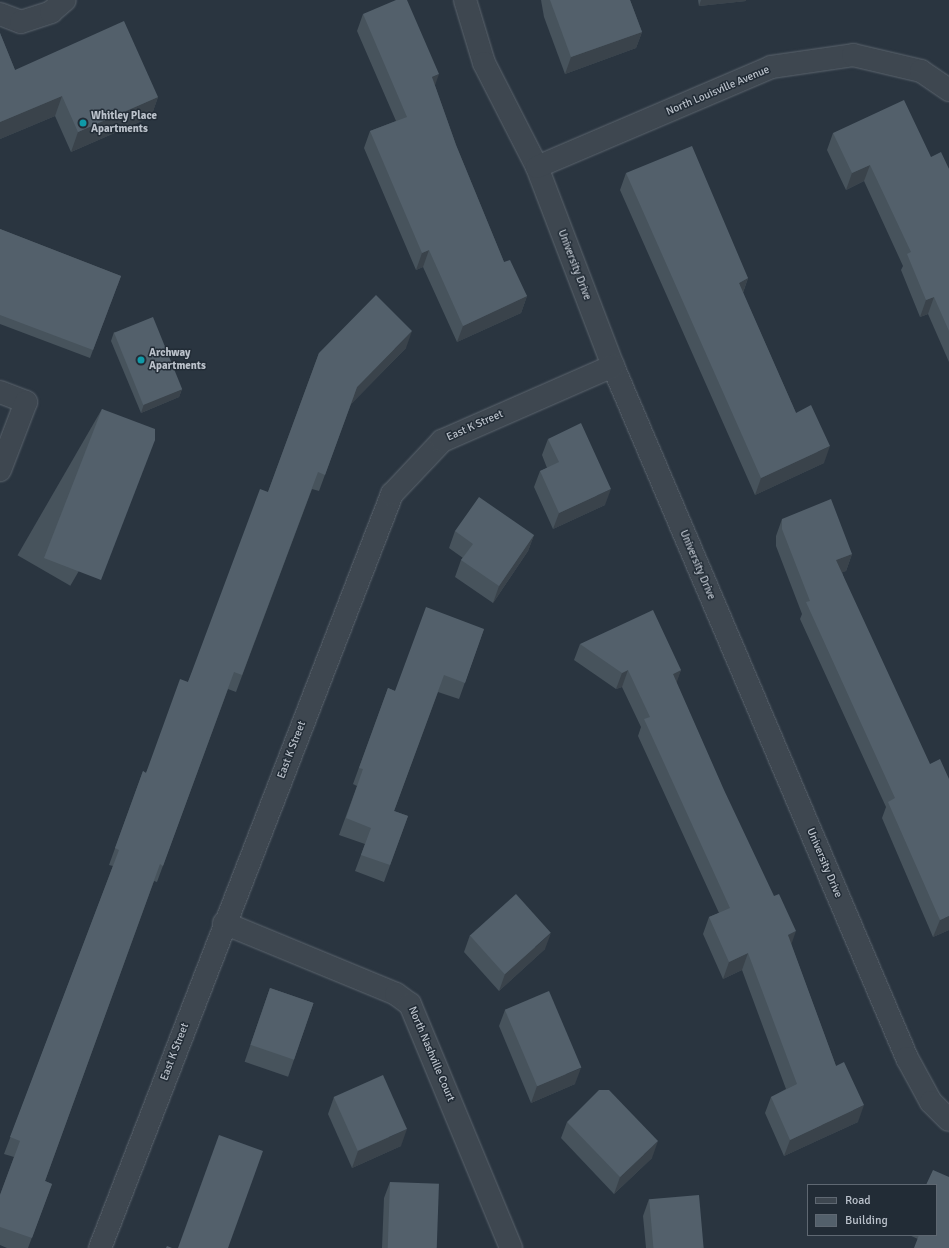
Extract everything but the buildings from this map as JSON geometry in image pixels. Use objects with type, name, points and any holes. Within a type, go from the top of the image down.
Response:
[{"type":"street","points":[[0,14],[21,22],[51,12],[65,0]]},
{"type":"street","name":"University Drive","points":[[466,0],[484,63],[537,167],[613,366],[907,1058],[931,1102],[949,1120]]},
{"type":"street","name":"North Louisville Avenue","points":[[537,167],[771,67],[853,55],[921,71],[949,90]]},
{"type":"street","name":"East K Street","points":[[100,1248],[224,923],[392,494],[442,441],[613,366]]},
{"type":"street","points":[[0,392],[26,402],[0,470]]},
{"type":"street","name":"North Nashville Court","points":[[224,923],[396,994],[410,1004],[511,1248]]},
{"type":"place","name":"Whitley Place Apartments","points":[[83,123]]},
{"type":"place","name":"Archway Apartments","points":[[141,360]]}]
